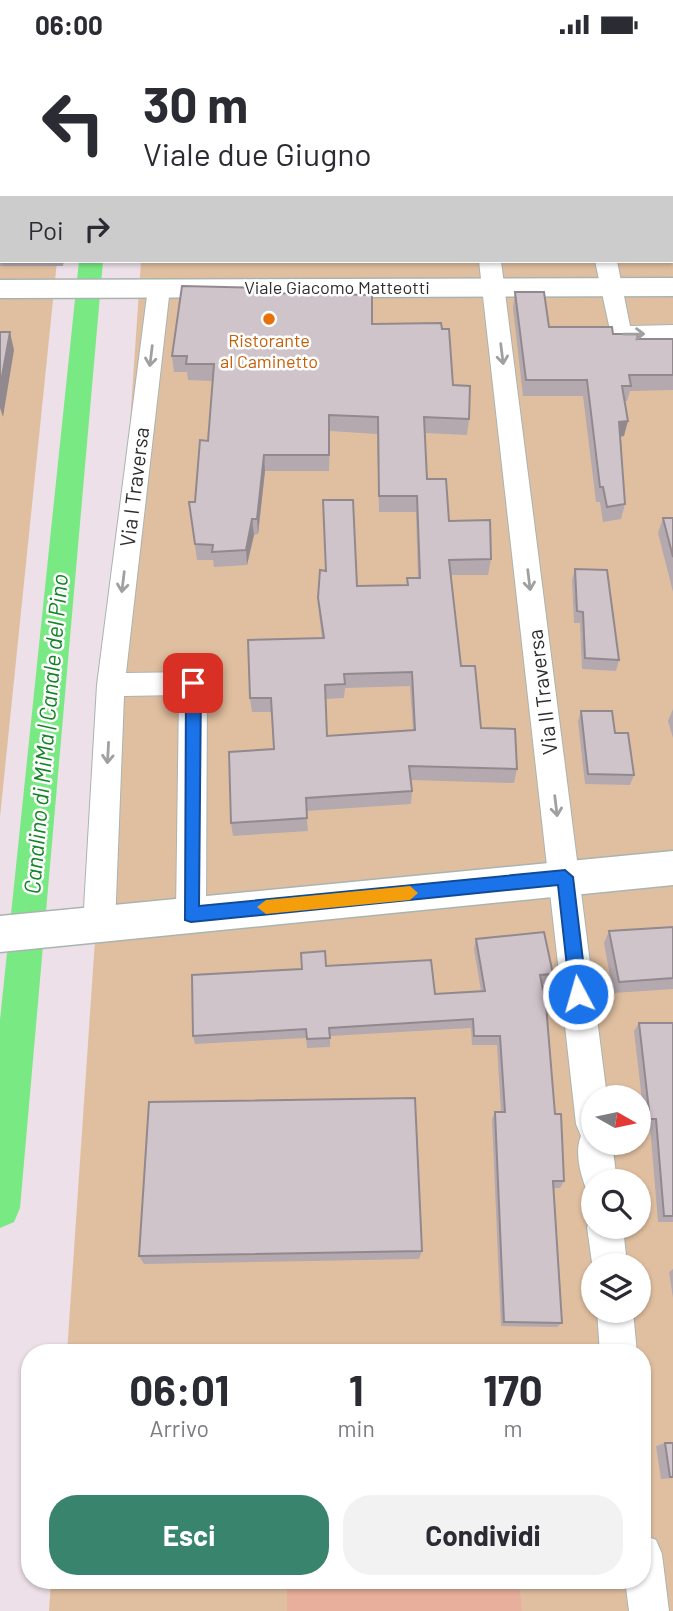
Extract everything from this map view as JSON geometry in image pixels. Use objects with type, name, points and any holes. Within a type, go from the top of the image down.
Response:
[{"type":"street","name":"Viale Giacomo Matteotti","points":[[0,289],[115,288],[160,274],[609,274],[673,287]]},
{"type":"street","name":"Via I Traversa","points":[[99,925],[111,685],[160,274]]},
{"type":"street","name":"Via II Traversa","points":[[492,274],[589,1085]]},
{"type":"street","points":[[609,274],[620,334],[673,333]]},
{"type":"street","points":[[111,685],[193,683],[191,914]]},
{"type":"street","points":[[0,934],[673,868]]},
{"type":"street","points":[[616,1323],[618,1344]]},
{"type":"street","points":[[646,1589],[649,1611]]},
{"type":"shaded area","points":[[0,263],[57,263],[0,817]]},
{"type":"shaded area","points":[[141,263],[673,263],[673,1611],[49,1611],[50,1589],[651,1589],[651,1344],[68,1344]]},
{"type":"shaded area","points":[[287,1589],[520,1589],[522,1611],[287,1611]]},
{"type":"building","points":[[182,286],[266,288],[265,293],[372,295],[372,324],[441,323],[442,329],[449,329],[453,385],[470,386],[469,419],[424,417],[427,479],[446,479],[449,521],[490,520],[491,559],[449,560],[461,666],[475,666],[481,728],[515,729],[517,769],[409,766],[412,791],[306,798],[307,818],[231,823],[229,752],[274,749],[271,698],[250,698],[248,640],[324,638],[318,598],[320,570],[326,571],[323,500],[353,500],[357,586],[408,585],[407,578],[420,578],[417,496],[379,496],[378,417],[329,415],[329,455],[264,455],[257,519],[252,519],[246,550],[212,552],[213,545],[195,544],[189,502],[195,502],[200,440],[208,441],[214,364],[186,364],[187,356],[172,356]],"holes":[[[412,672],[415,730],[327,736],[325,685],[345,684],[344,674]]]},
{"type":"building","points":[[515,292],[544,292],[549,327],[612,327],[613,334],[637,334],[638,339],[673,339],[673,375],[629,375],[631,386],[622,386],[628,421],[619,422],[625,504],[607,507],[603,487],[600,487],[587,380],[526,380]]},
{"type":"building","points":[[0,332],[10,332],[0,387]]},
{"type":"building","points":[[663,518],[673,518],[673,557]]},
{"type":"building","points":[[575,569],[607,570],[619,660],[585,658],[583,612],[577,611]]},
{"type":"building","points":[[581,711],[612,711],[615,733],[628,733],[634,775],[588,774]]},
{"type":"building","points":[[673,927],[673,978],[619,982],[609,931]]},
{"type":"building","points":[[544,932],[553,974],[540,975],[546,1005],[555,1114],[561,1114],[564,1181],[553,1181],[562,1323],[504,1322],[495,1112],[505,1112],[500,1036],[474,1036],[473,1019],[329,1028],[330,1038],[307,1039],[306,1029],[193,1036],[192,975],[302,969],[301,953],[325,951],[326,966],[431,960],[435,994],[485,991],[476,939]]},
{"type":"building","points":[[639,1023],[673,1023],[673,1216],[664,1216],[656,1119],[651,1119],[651,1085],[646,1085]]},
{"type":"building","points":[[415,1098],[422,1251],[139,1256],[149,1102]]},
{"type":"building","points":[[665,1443],[673,1443],[673,1477],[670,1477]]},
{"type":"waterway","name":"Canalino di MiMa | Canale del Pino","points":[[0,1208],[91,263]]},
{"type":"slow traffic","points":[[266,907],[410,893]]},
{"type":"place","name":"Ristorante al Caminetto","points":[[269,319]]},
{"type":"route","points":[[193,683],[191,914],[565,877],[578,994]]}]
